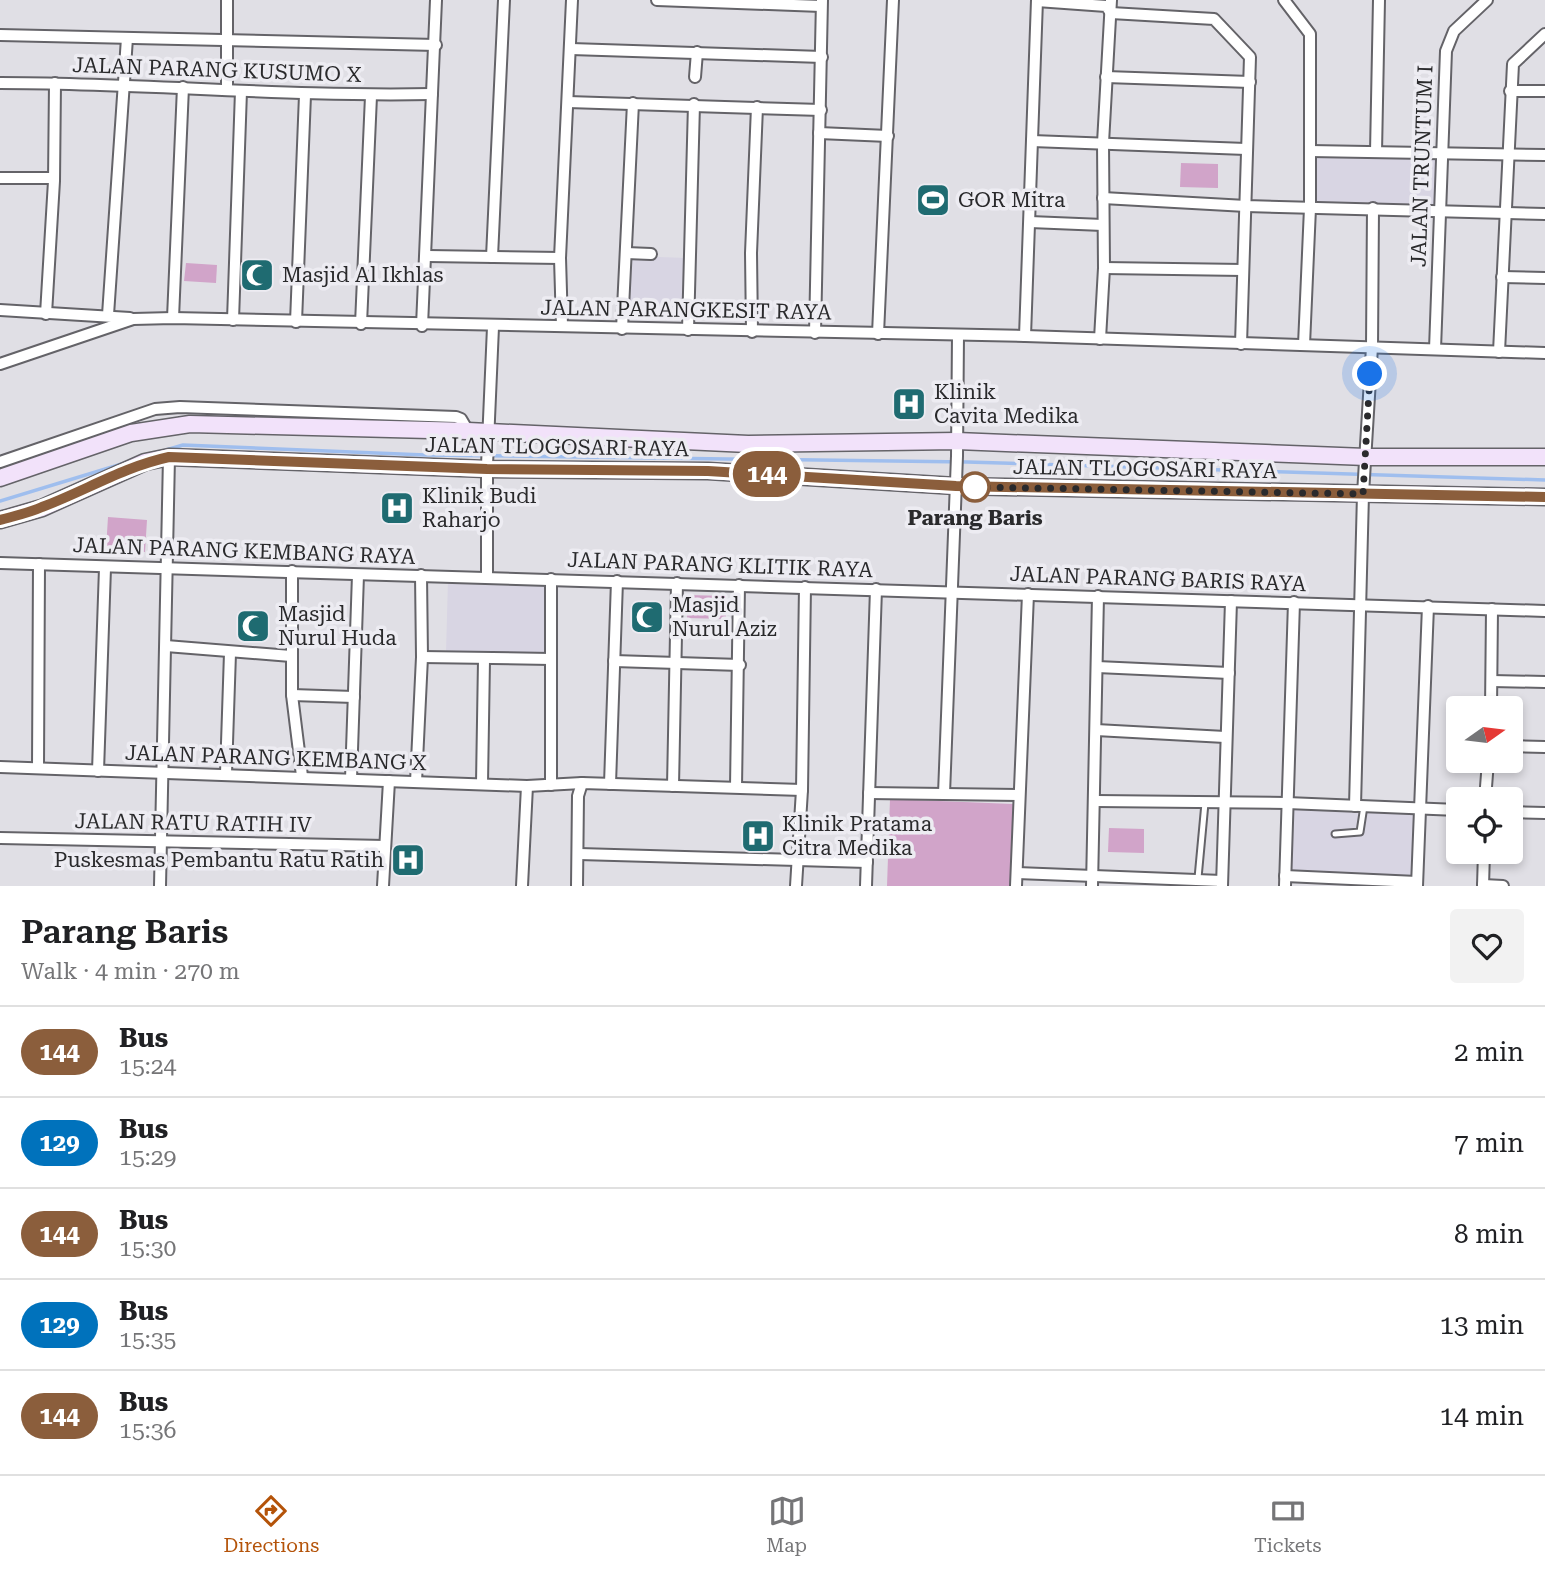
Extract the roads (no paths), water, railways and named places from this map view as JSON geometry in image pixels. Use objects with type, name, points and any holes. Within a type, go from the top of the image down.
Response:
[{"type":"street","points":[[227,90],[228,0]]},
{"type":"street","points":[[422,326],[428,256],[436,0]]},
{"type":"street","points":[[492,257],[504,0]]},
{"type":"street","points":[[562,326],[560,258],[572,0]]},
{"type":"street","points":[[657,0],[821,3],[815,332]]},
{"type":"street","points":[[878,334],[892,0]]},
{"type":"street","points":[[1025,336],[1037,0],[1106,6],[1111,13]]},
{"type":"street","points":[[1100,339],[1104,268],[1103,143],[1111,0]]},
{"type":"street","points":[[1284,0],[1310,34],[1310,208],[1304,345]]},
{"type":"street","points":[[1376,152],[1379,0]]},
{"type":"street","name":"JALAN TRUNTUM I","points":[[1435,349],[1442,111],[1450,37],[1487,0]]},
{"type":"street","points":[[1111,13],[1214,19],[1250,57],[1241,344]]},
{"type":"street","points":[[1499,352],[1503,212],[1513,64],[1545,34]]},
{"type":"street","points":[[0,35],[436,45]]},
{"type":"street","points":[[108,315],[127,37]]},
{"type":"street","points":[[571,49],[822,57]]},
{"type":"street","points":[[695,78],[697,52]]},
{"type":"street","points":[[1106,77],[1250,82]]},
{"type":"street","name":"JALAN PARANG KUSUMO X","points":[[0,83],[241,90],[305,95],[432,94]]},
{"type":"street","points":[[46,314],[54,178],[55,83]]},
{"type":"street","points":[[173,318],[183,88]]},
{"type":"street","points":[[233,320],[241,90]]},
{"type":"street","points":[[1510,91],[1545,92]]},
{"type":"street","points":[[296,322],[305,95]]},
{"type":"street","points":[[361,324],[371,96]]},
{"type":"street","points":[[568,102],[821,110]]},
{"type":"street","points":[[622,330],[633,103]]},
{"type":"street","points":[[688,330],[694,104]]},
{"type":"street","points":[[752,332],[751,253],[757,107]]},
{"type":"street","points":[[819,133],[888,136]]},
{"type":"street","points":[[1032,141],[1246,149]]},
{"type":"street","points":[[1310,151],[1545,155]]},
{"type":"street","points":[[0,178],[54,178]]},
{"type":"street","points":[[1104,198],[1246,206],[1545,214]]},
{"type":"street","points":[[1360,806],[1363,491],[1372,347],[1373,208]]},
{"type":"street","points":[[1030,222],[1103,225]]},
{"type":"street","points":[[626,253],[651,254]]},
{"type":"street","points":[[428,256],[560,258]]},
{"type":"street","points":[[1104,268],[1243,270]]},
{"type":"street","points":[[1502,277],[1545,278]]},
{"type":"street","points":[[0,310],[108,315],[133,319]]},
{"type":"street","points":[[0,364],[133,319]]},
{"type":"street","name":"JALAN PARANGKESIT RAYA","points":[[133,319],[1025,336],[1545,353]]},
{"type":"street","points":[[487,577],[487,467],[493,327]]},
{"type":"street","points":[[944,794],[956,483],[958,335]]},
{"type":"street","points":[[0,461],[155,409],[180,407],[457,417],[468,431]]},
{"type":"street","name":"JALAN TLOGOSARI RAYA","points":[[0,478],[131,433],[190,424],[468,431],[748,444],[1366,461],[1545,457]]},
{"type":"street","points":[[160,886],[161,772],[169,567],[169,457]]},
{"type":"street","name":"JALAN TLOGOSARI RAYA","points":[[0,520],[42,508],[135,466],[169,457],[708,471],[956,483],[1545,497]]},
{"type":"street","name":"JALAN PARANG KEMBANG RAYA","points":[[0,563],[487,577]]},
{"type":"street","points":[[38,768],[39,564]]},
{"type":"street","points":[[98,771],[105,568]]},
{"type":"street","points":[[292,571],[292,695],[302,775]]},
{"type":"street","points":[[351,779],[358,575]]},
{"type":"street","points":[[416,782],[422,657],[421,575]]},
{"type":"street","name":"JALAN PARANG KLITIK RAYA","points":[[487,577],[952,592]]},
{"type":"street","points":[[551,579],[551,785]]},
{"type":"street","points":[[610,784],[617,581]]},
{"type":"street","points":[[673,786],[677,583]]},
{"type":"street","points":[[736,787],[740,665],[739,585]]},
{"type":"street","points":[[796,886],[802,790],[805,587]]},
{"type":"street","points":[[866,886],[876,590]]},
{"type":"street","name":"JALAN PARANG BARIS RAYA","points":[[952,592],[1545,611]]},
{"type":"street","points":[[1016,886],[1028,594]]},
{"type":"street","points":[[1092,886],[1096,802],[1098,596]]},
{"type":"street","points":[[1017,873],[1198,878],[1222,883],[1231,601]]},
{"type":"street","points":[[1294,602],[1285,881],[1417,884],[1428,606]]},
{"type":"street","points":[[1491,696],[1492,609]]},
{"type":"street","points":[[166,646],[291,656]]},
{"type":"street","points":[[226,773],[230,653]]},
{"type":"street","points":[[422,657],[551,659]]},
{"type":"street","points":[[482,783],[485,660]]},
{"type":"street","points":[[614,661],[740,665]]},
{"type":"street","points":[[1097,667],[1229,673]]},
{"type":"street","points":[[1492,681],[1545,682]]},
{"type":"street","points":[[292,695],[354,697]]},
{"type":"street","points":[[1096,730],[1226,737]]},
{"type":"street","points":[[1523,746],[1545,747]]},
{"type":"street","name":"JALAN PARANG KEMBANG X","points":[[0,766],[302,775],[527,786],[582,783],[802,790]]},
{"type":"street","points":[[383,886],[389,781]]},
{"type":"street","points":[[577,886],[577,820],[582,783]]},
{"type":"street","points":[[522,886],[527,786]]},
{"type":"street","points":[[869,793],[1018,795]]},
{"type":"street","points":[[1096,802],[1287,803],[1446,809]]},
{"type":"street","points":[[1523,812],[1545,813]]},
{"type":"street","name":"JALAN RATU RATIH IV","points":[[0,838],[385,846]]},
{"type":"street","points":[[579,854],[867,862]]},
{"type":"street","points":[[1484,864],[1483,886],[1503,886]]},
{"type":"lane","points":[[1198,878],[1205,803]]},
{"type":"lane","points":[[1335,834],[1360,832],[1360,806]]},
{"type":"waterway","points":[[166,450],[183,445],[425,455],[967,462],[1545,480]]},
{"type":"waterway","points":[[0,501],[125,463]]},
{"type":"place","name":"GOR Mitra","points":[[933,200]]},
{"type":"place","name":"Masjid Al Ikhlas","points":[[257,275]]},
{"type":"place","name":"Klinik Cavita Medika","points":[[909,404]]},
{"type":"place","name":"Parang Baris","points":[[975,487]]},
{"type":"place","name":"Klinik Budi Raharjo","points":[[397,508]]},
{"type":"place","name":"Masjid Nurul Aziz","points":[[647,617]]},
{"type":"place","name":"Masjid Nurul Huda","points":[[253,626]]},
{"type":"place","name":"Klinik Pratama Citra Medika","points":[[758,836]]},
{"type":"place","name":"Puskesmas Pembantu Ratu Ratih","points":[[408,860]]}]
